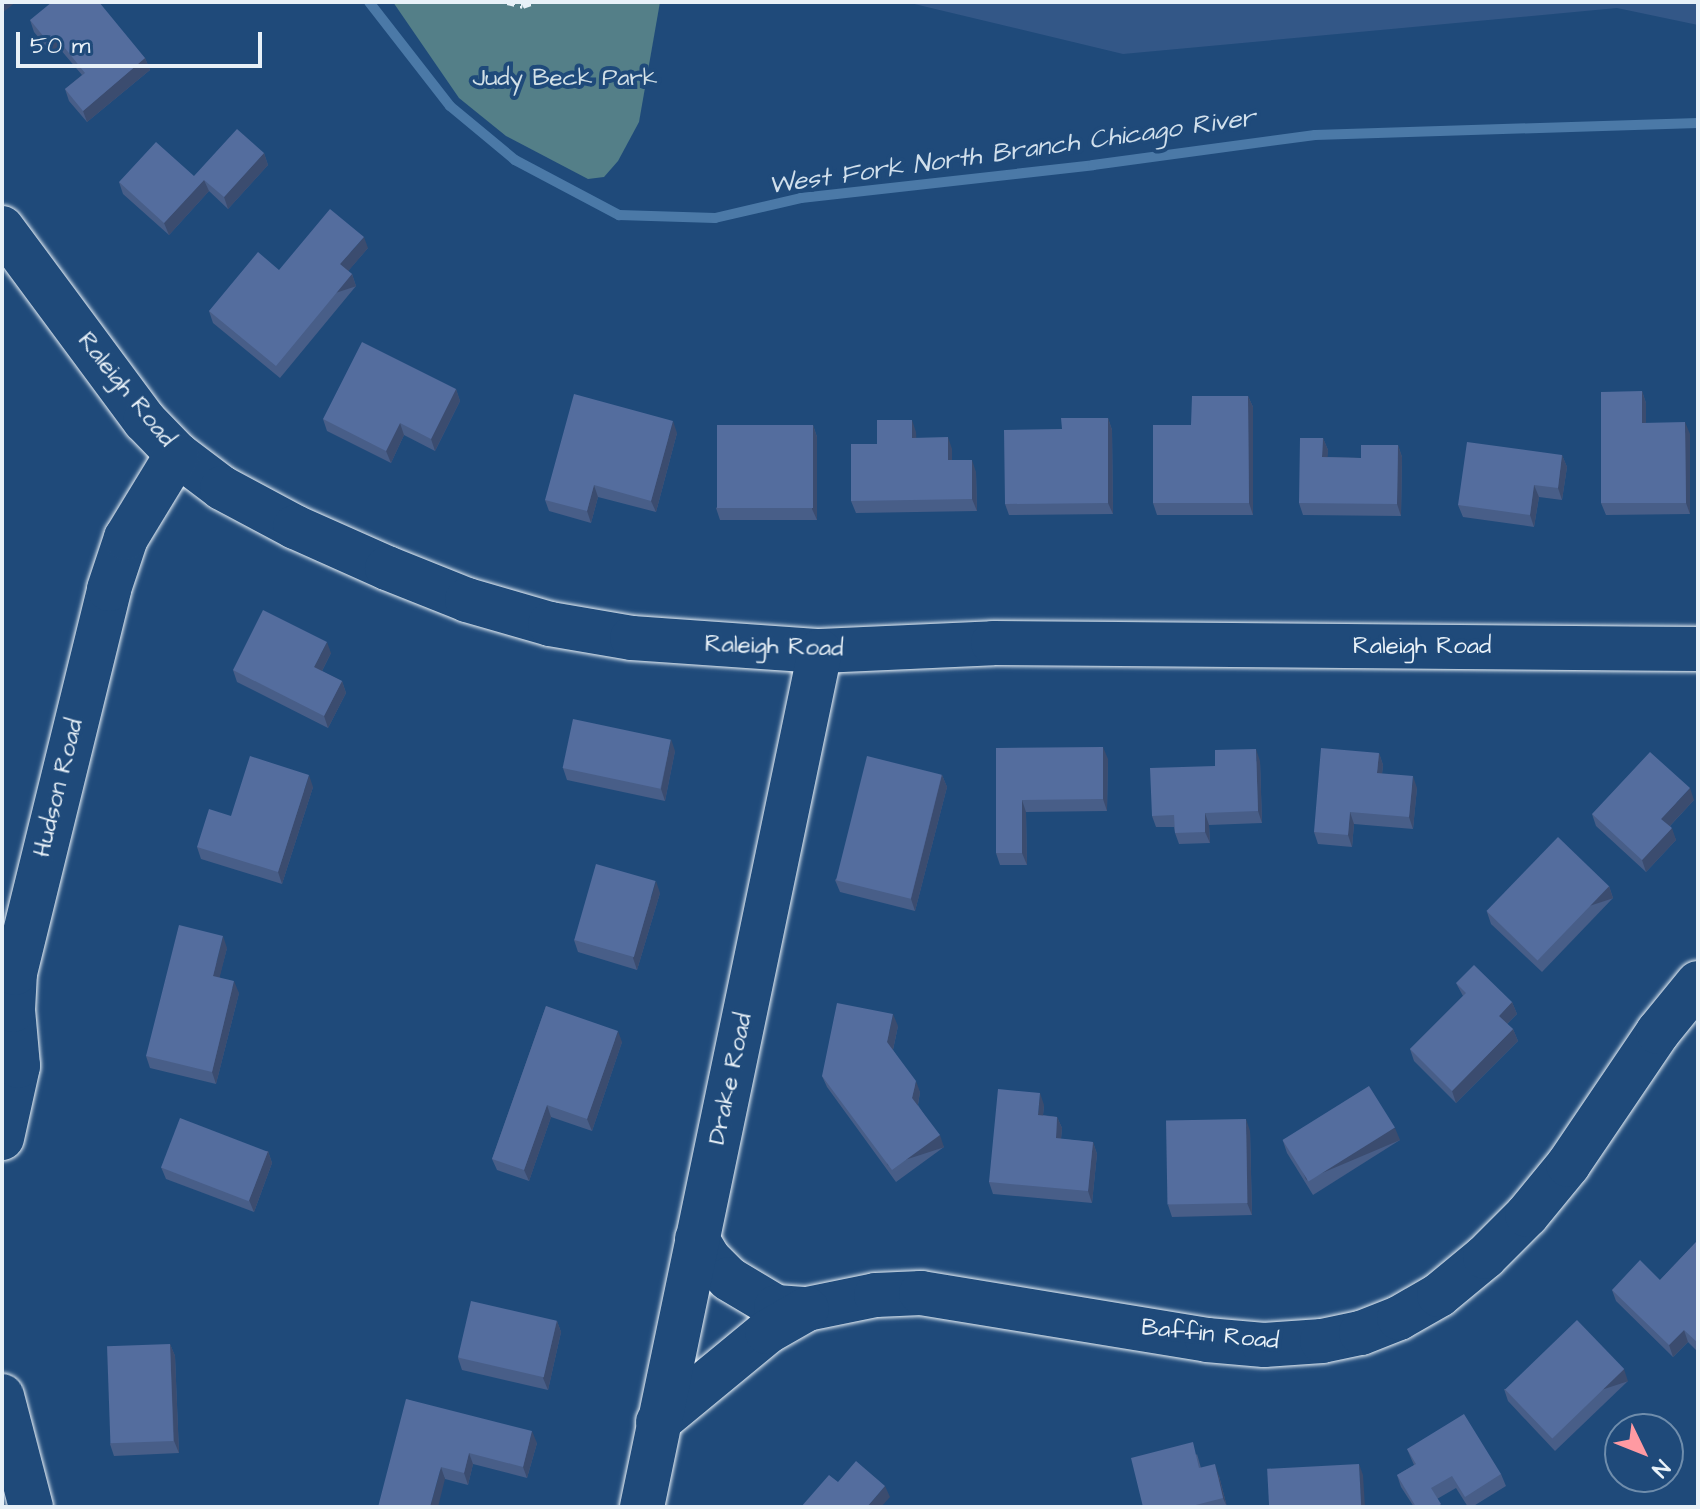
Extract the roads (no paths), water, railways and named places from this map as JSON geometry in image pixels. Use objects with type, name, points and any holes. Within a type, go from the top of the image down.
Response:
[{"type":"street","name":"Raleigh Road","points":[[2,228],[145,421],[177,454],[222,488],[295,527],[467,600],[550,624],[632,638],[820,651],[993,643],[1698,649]]},
{"type":"street","name":"Hudson Road","points":[[2,1138],[18,1066],[8,974],[109,589],[126,538],[177,454]]},
{"type":"street","name":"Drake Road","points":[[642,1507],[820,651]]},
{"type":"street","name":"Baffin Road","points":[[697,1239],[709,1259],[729,1279],[776,1307],[807,1309],[876,1295],[921,1293],[1250,1344],[1322,1341],[1361,1333],[1399,1318],[1439,1295],[1485,1257],[1527,1215],[1568,1165],[1658,1032],[1698,983]]},
{"type":"street","name":"Baffin Road","points":[[658,1422],[767,1332],[807,1309]]},
{"type":"street","points":[[2,1396],[31,1507]]},
{"type":"waterway","name":"West Fork North Branch Chicago River","points":[[369,2],[450,106],[515,160],[619,215],[715,218],[801,198],[1093,165],[1315,135],[1698,123]]},
{"type":"park label","name":"Judy Beck Park","points":[[565,79]]}]
